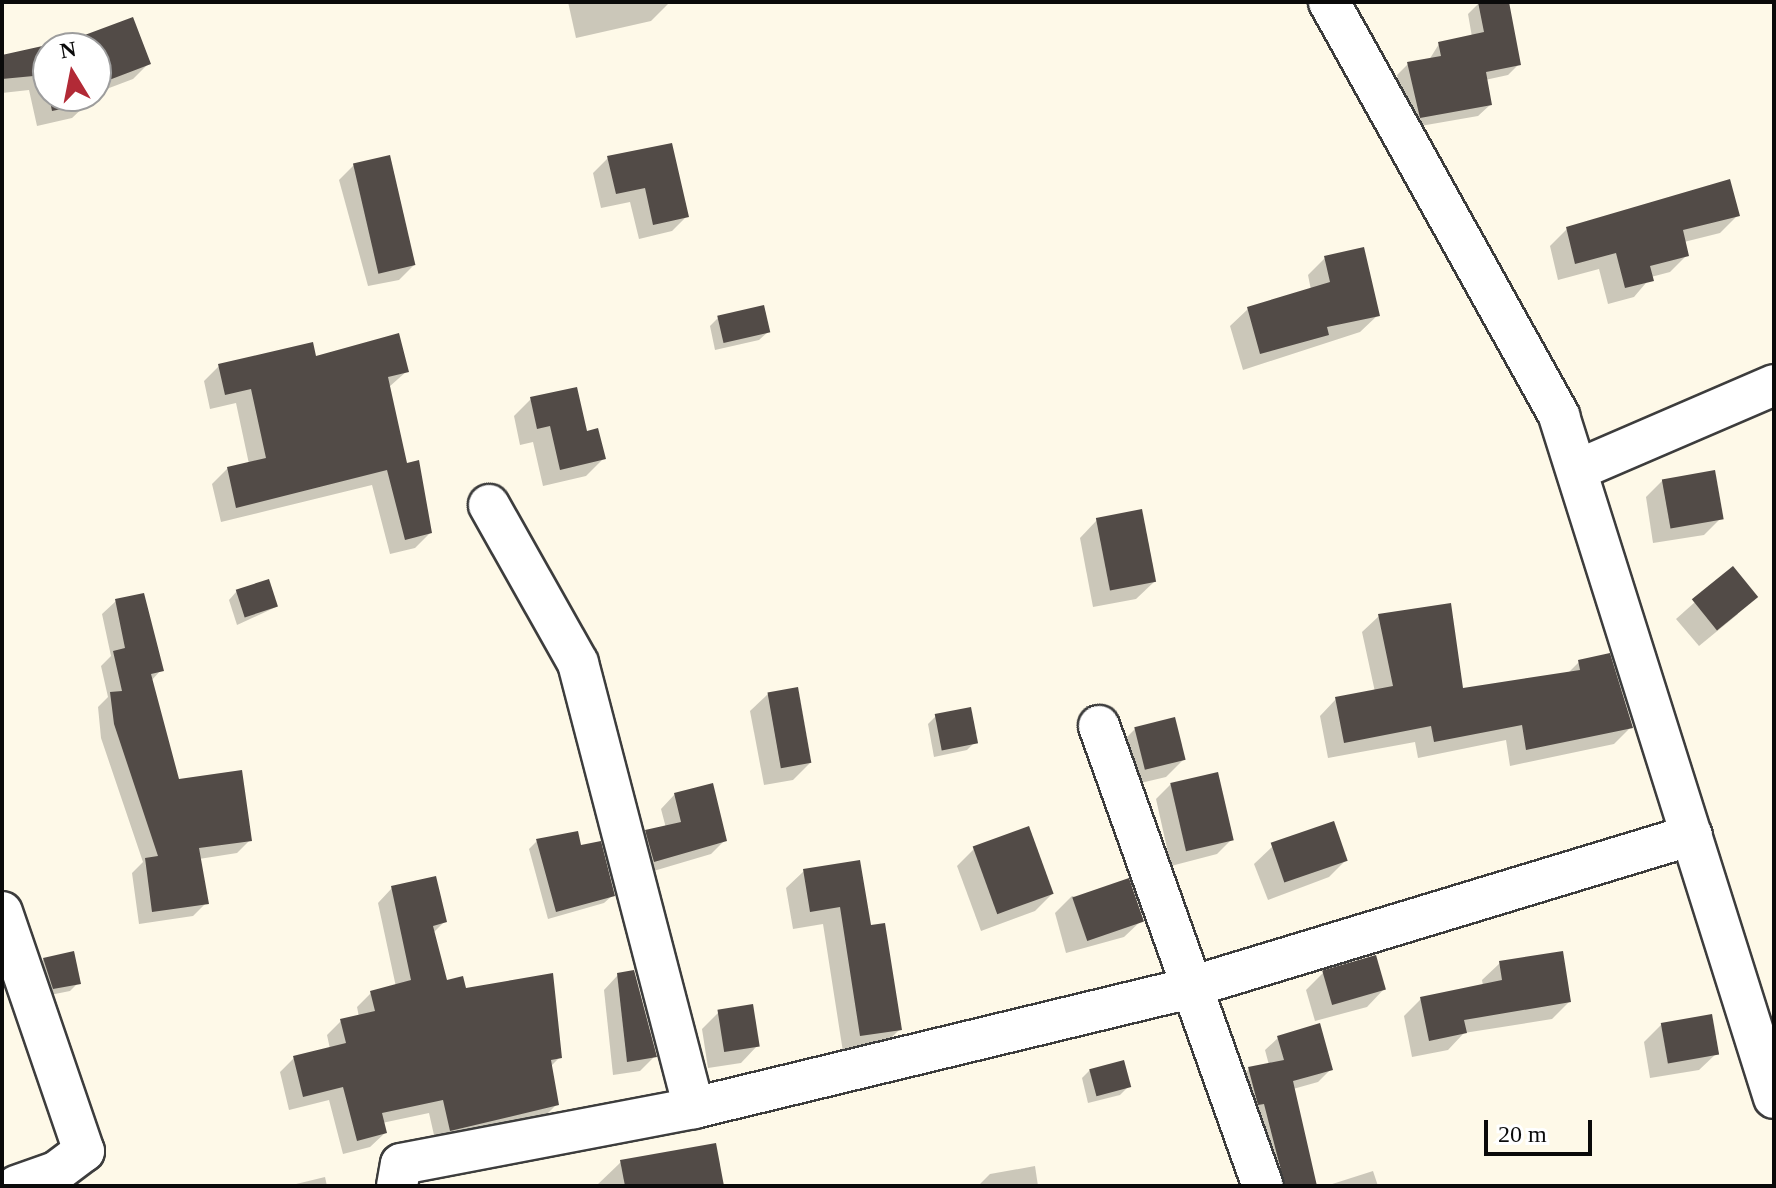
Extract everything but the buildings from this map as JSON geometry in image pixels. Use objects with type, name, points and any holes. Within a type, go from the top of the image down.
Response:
[{"type":"street","points":[[1329,2],[1559,416],[1774,1098]]},
{"type":"street","points":[[1577,470],[1774,385]]},
{"type":"street","points":[[489,505],[578,663],[694,1108]]},
{"type":"street","points":[[1099,726],[1263,1186]]},
{"type":"street","points":[[397,1186],[401,1164],[694,1108],[1192,987],[1692,835]]},
{"type":"street","points":[[2,912],[84,1151],[56,1172],[16,1186]]}]
